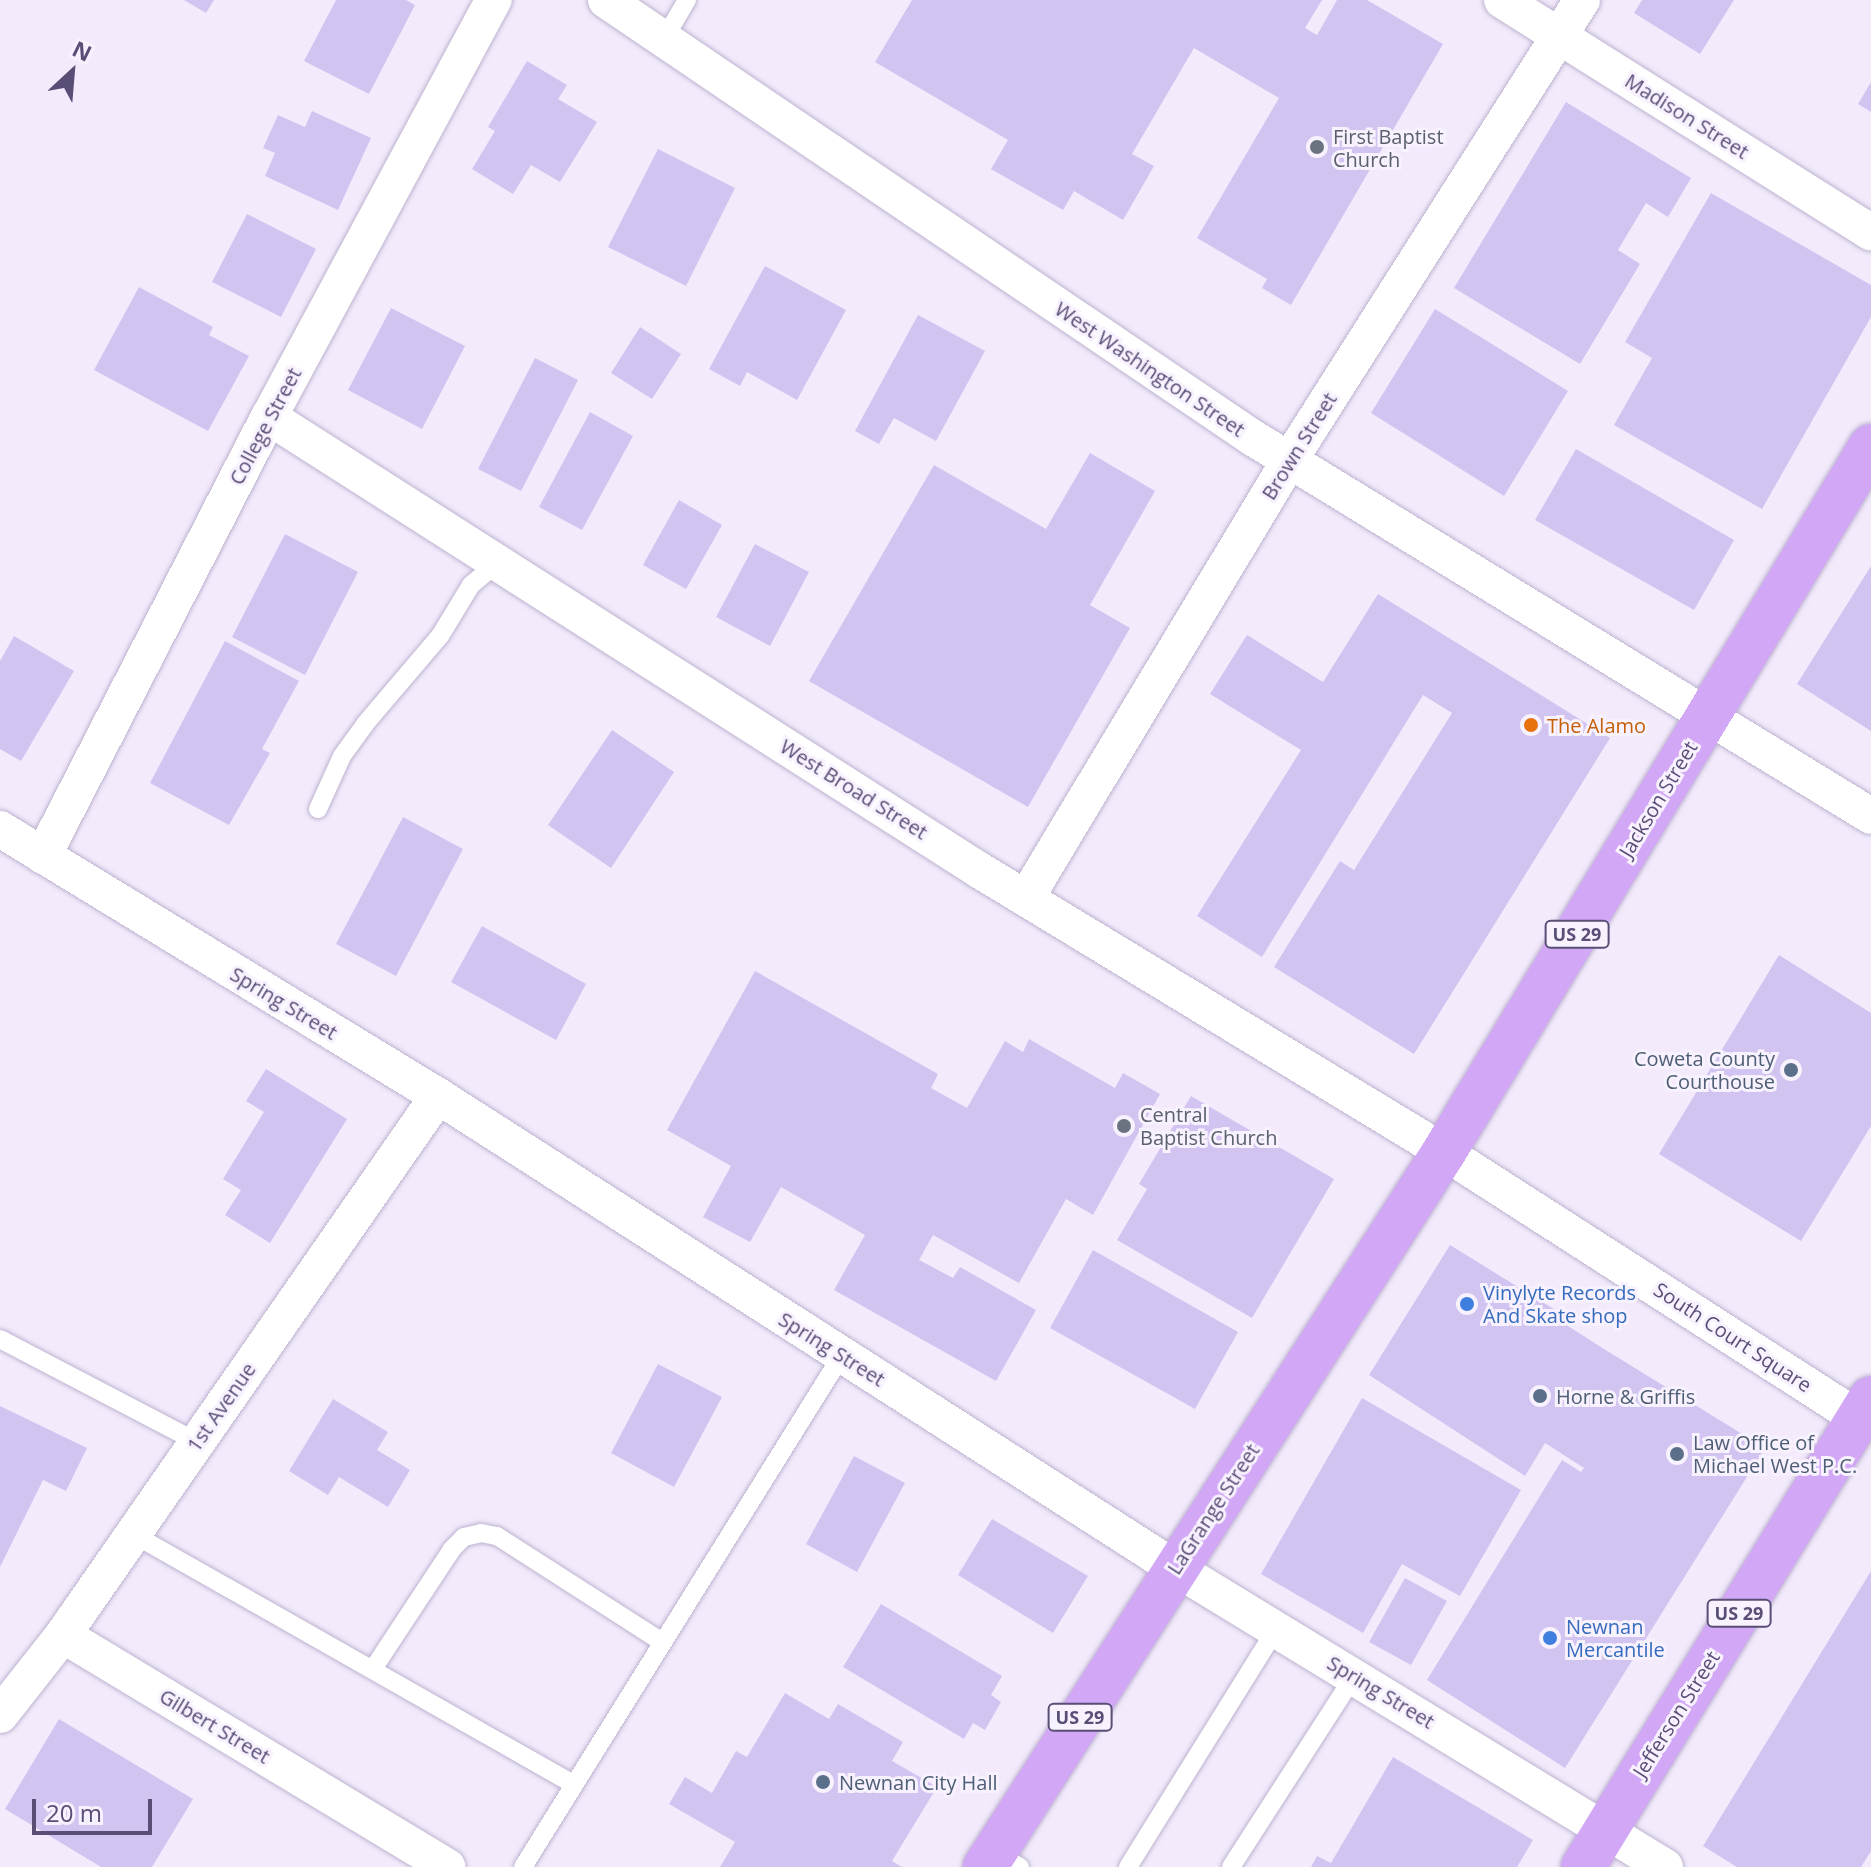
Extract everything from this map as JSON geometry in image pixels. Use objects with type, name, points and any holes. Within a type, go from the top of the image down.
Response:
[{"type":"main road","name":"Jackson Street","points":[[1444,1152],[1871,446]]},
{"type":"main road","name":"LaGrange Street","points":[[1000,1862],[1175,1568],[1444,1152]]},
{"type":"main road","name":"Jefferson Street","points":[[1583,1867],[1865,1408]]},
{"type":"street","name":"College Street","points":[[43,856],[269,417],[494,0]]},
{"type":"street","name":"West Washington Street","points":[[606,0],[1289,461],[1871,816]]},
{"type":"street","name":"Madison Street","points":[[1502,0],[1871,232]]},
{"type":"street","name":"Brown Street","points":[[1026,898],[1289,461],[1582,0]]},
{"type":"street","name":"West Broad Street","points":[[269,417],[1026,898],[1444,1152]]},
{"type":"street","name":"Spring Street","points":[[0,829],[438,1096],[1175,1568],[1606,1828],[1665,1867]]},
{"type":"street","name":"1st Avenue","points":[[0,1715],[63,1635],[438,1096]]},
{"type":"street","name":"South Court Square","points":[[1444,1152],[1865,1408]]},
{"type":"street","name":"Gilbert Street","points":[[63,1635],[448,1867]]},
{"type":"lane","points":[[664,39],[687,0]]},
{"type":"lane","points":[[318,809],[342,756],[365,724],[440,636],[471,585],[497,563]]},
{"type":"lane","points":[[0,1339],[197,1442]]},
{"type":"lane","points":[[523,1867],[842,1355]]},
{"type":"lane","points":[[373,1669],[452,1549],[464,1537],[481,1533],[497,1536],[662,1642]]},
{"type":"lane","points":[[133,1534],[573,1784]]},
{"type":"lane","points":[[1128,1867],[1276,1629]]},
{"type":"lane","points":[[1231,1867],[1354,1676]]},
{"type":"building","points":[[184,0],[214,0],[206,13]]},
{"type":"building","points":[[336,0],[406,0],[415,5],[369,94],[304,61]]},
{"type":"building","name":"First Baptist Church","points":[[912,0],[1322,0],[1305,28],[1317,35],[1337,0],[1367,0],[1443,44],[1291,305],[1262,288],[1267,279],[1197,238],[1279,98],[1194,48],[1132,154],[1154,166],[1123,220],[1074,191],[1063,210],[991,169],[1008,140],[875,62]]},
{"type":"building","points":[[1642,0],[1734,0],[1700,54],[1634,13]]},
{"type":"building","points":[[527,61],[567,85],[558,99],[597,122],[560,182],[531,165],[513,194],[472,169],[495,131],[488,127]]},
{"type":"building","points":[[1871,82],[1871,112],[1858,104]]},
{"type":"building","points":[[1566,102],[1691,178],[1668,217],[1646,203],[1618,250],[1640,264],[1580,364],[1454,288]]},
{"type":"building","points":[[312,111],[371,138],[338,210],[265,176],[275,153],[263,148],[278,115],[305,127]]},
{"type":"building","points":[[658,149],[735,188],[686,286],[608,247]]},
{"type":"building","points":[[1711,193],[1871,285],[1871,317],[1762,509],[1614,425],[1652,358],[1625,342]]},
{"type":"building","points":[[247,214],[316,249],[281,317],[212,282]]},
{"type":"building","points":[[765,266],[846,310],[797,400],[747,372],[740,386],[709,369]]},
{"type":"building","points":[[139,287],[213,327],[209,335],[249,356],[208,431],[94,370]]},
{"type":"building","points":[[391,308],[465,346],[422,429],[348,390]]},
{"type":"building","points":[[1435,309],[1568,391],[1504,496],[1371,413]]},
{"type":"building","points":[[918,315],[985,351],[936,441],[894,418],[879,444],[855,431]]},
{"type":"building","points":[[640,327],[681,354],[652,399],[611,373]]},
{"type":"building","points":[[535,358],[578,380],[521,491],[478,469]]},
{"type":"building","points":[[590,412],[633,436],[582,530],[539,507]]},
{"type":"building","points":[[1576,449],[1734,540],[1694,610],[1535,520]]},
{"type":"building","points":[[1090,453],[1155,491],[1090,605],[1130,628],[1028,807],[809,681],[934,465],[1046,529]]},
{"type":"building","points":[[679,500],[722,525],[686,589],[643,565]]},
{"type":"building","points":[[285,534],[358,572],[305,675],[232,637]]},
{"type":"building","points":[[755,544],[809,572],[770,646],[716,617]]},
{"type":"building","points":[[1871,566],[1871,731],[1797,684]]},
{"type":"building","points":[[1378,594],[1610,738],[1414,1054],[1274,967],[1340,861],[1354,870],[1452,713],[1423,695],[1262,957],[1197,916],[1301,750],[1210,694],[1247,635],[1323,682]]},
{"type":"building","points":[[14,636],[74,671],[21,761],[0,749],[0,661]]},
{"type":"building","points":[[225,641],[299,681],[262,749],[270,753],[229,825],[150,783]]},
{"type":"building","points":[[612,730],[674,772],[611,868],[548,825]]},
{"type":"building","points":[[403,817],[463,849],[396,976],[336,944]]},
{"type":"building","points":[[482,926],[586,984],[556,1040],[451,982]]},
{"type":"building","name":"Coweta County Courthouse","points":[[1779,955],[1871,1013],[1871,1126],[1801,1241],[1659,1154]]},
{"type":"building","points":[[755,971],[938,1074],[931,1088],[967,1108],[1005,1041],[1023,1052],[1029,1039],[1115,1088],[1123,1073],[1160,1094],[1093,1215],[1066,1199],[1019,1283],[933,1235],[919,1260],[953,1278],[960,1267],[1036,1310],[996,1381],[834,1290],[865,1235],[781,1187],[750,1242],[703,1217],[731,1166],[667,1130]]},
{"type":"building","points":[[266,1069],[347,1119],[270,1243],[225,1215],[241,1190],[223,1179],[264,1112],[246,1101]]},
{"type":"building","points":[[1191,1096],[1334,1179],[1252,1318],[1117,1240],[1147,1189],[1139,1184]]},
{"type":"building","points":[[1450,1245],[1557,1311],[1554,1317],[1765,1448],[1565,1768],[1427,1680],[1562,1460],[1581,1472],[1584,1468],[1545,1443],[1525,1476],[1369,1375]]},
{"type":"building","points":[[1093,1250],[1238,1332],[1195,1409],[1050,1328]]},
{"type":"building","points":[[658,1364],[722,1397],[674,1487],[611,1453]]},
{"type":"building","points":[[1362,1398],[1521,1490],[1460,1596],[1402,1564],[1363,1633],[1261,1574]]},
{"type":"building","points":[[333,1399],[388,1432],[377,1450],[410,1470],[388,1507],[339,1477],[328,1495],[289,1471]]},
{"type":"building","points":[[0,1406],[87,1448],[66,1491],[43,1480],[0,1567]]},
{"type":"building","points":[[854,1456],[905,1483],[857,1572],[806,1544]]},
{"type":"building","points":[[992,1519],[1088,1576],[1053,1633],[958,1575]]},
{"type":"building","points":[[1871,1571],[1871,1851],[1861,1867],[1737,1867],[1703,1846]]},
{"type":"building","points":[[1405,1578],[1447,1601],[1411,1665],[1369,1642]]},
{"type":"building","points":[[881,1604],[1002,1676],[991,1695],[1001,1702],[985,1730],[973,1723],[964,1739],[843,1667]]},
{"type":"building","name":"Newnan City Hall","points":[[785,1693],[829,1719],[838,1704],[903,1742],[892,1761],[937,1787],[892,1861],[902,1867],[720,1867],[735,1842],[669,1804],[685,1777],[712,1793],[736,1751],[747,1757]]},
{"type":"building","points":[[59,1719],[193,1799],[152,1867],[101,1867],[5,1809]]},
{"type":"building","points":[[1393,1757],[1533,1840],[1517,1867],[1311,1867],[1317,1856],[1331,1863]]},
{"type":"place","name":"First Baptist Church","points":[[1317,147]]},
{"type":"place","name":"The Alamo","points":[[1531,725]]},
{"type":"place","name":"Coweta County Courthouse","points":[[1791,1070]]},
{"type":"place","name":"Central Baptist Church","points":[[1124,1126]]},
{"type":"place","name":"Vinylyte Records And Skate shop","points":[[1467,1304]]},
{"type":"place","name":"Horne & Griffis","points":[[1540,1396]]},
{"type":"place","name":"Law Office of Michael West P.C.","points":[[1677,1454]]},
{"type":"place","name":"Newnan Mercantile","points":[[1550,1638]]},
{"type":"place","name":"Newnan City Hall","points":[[823,1782]]}]
